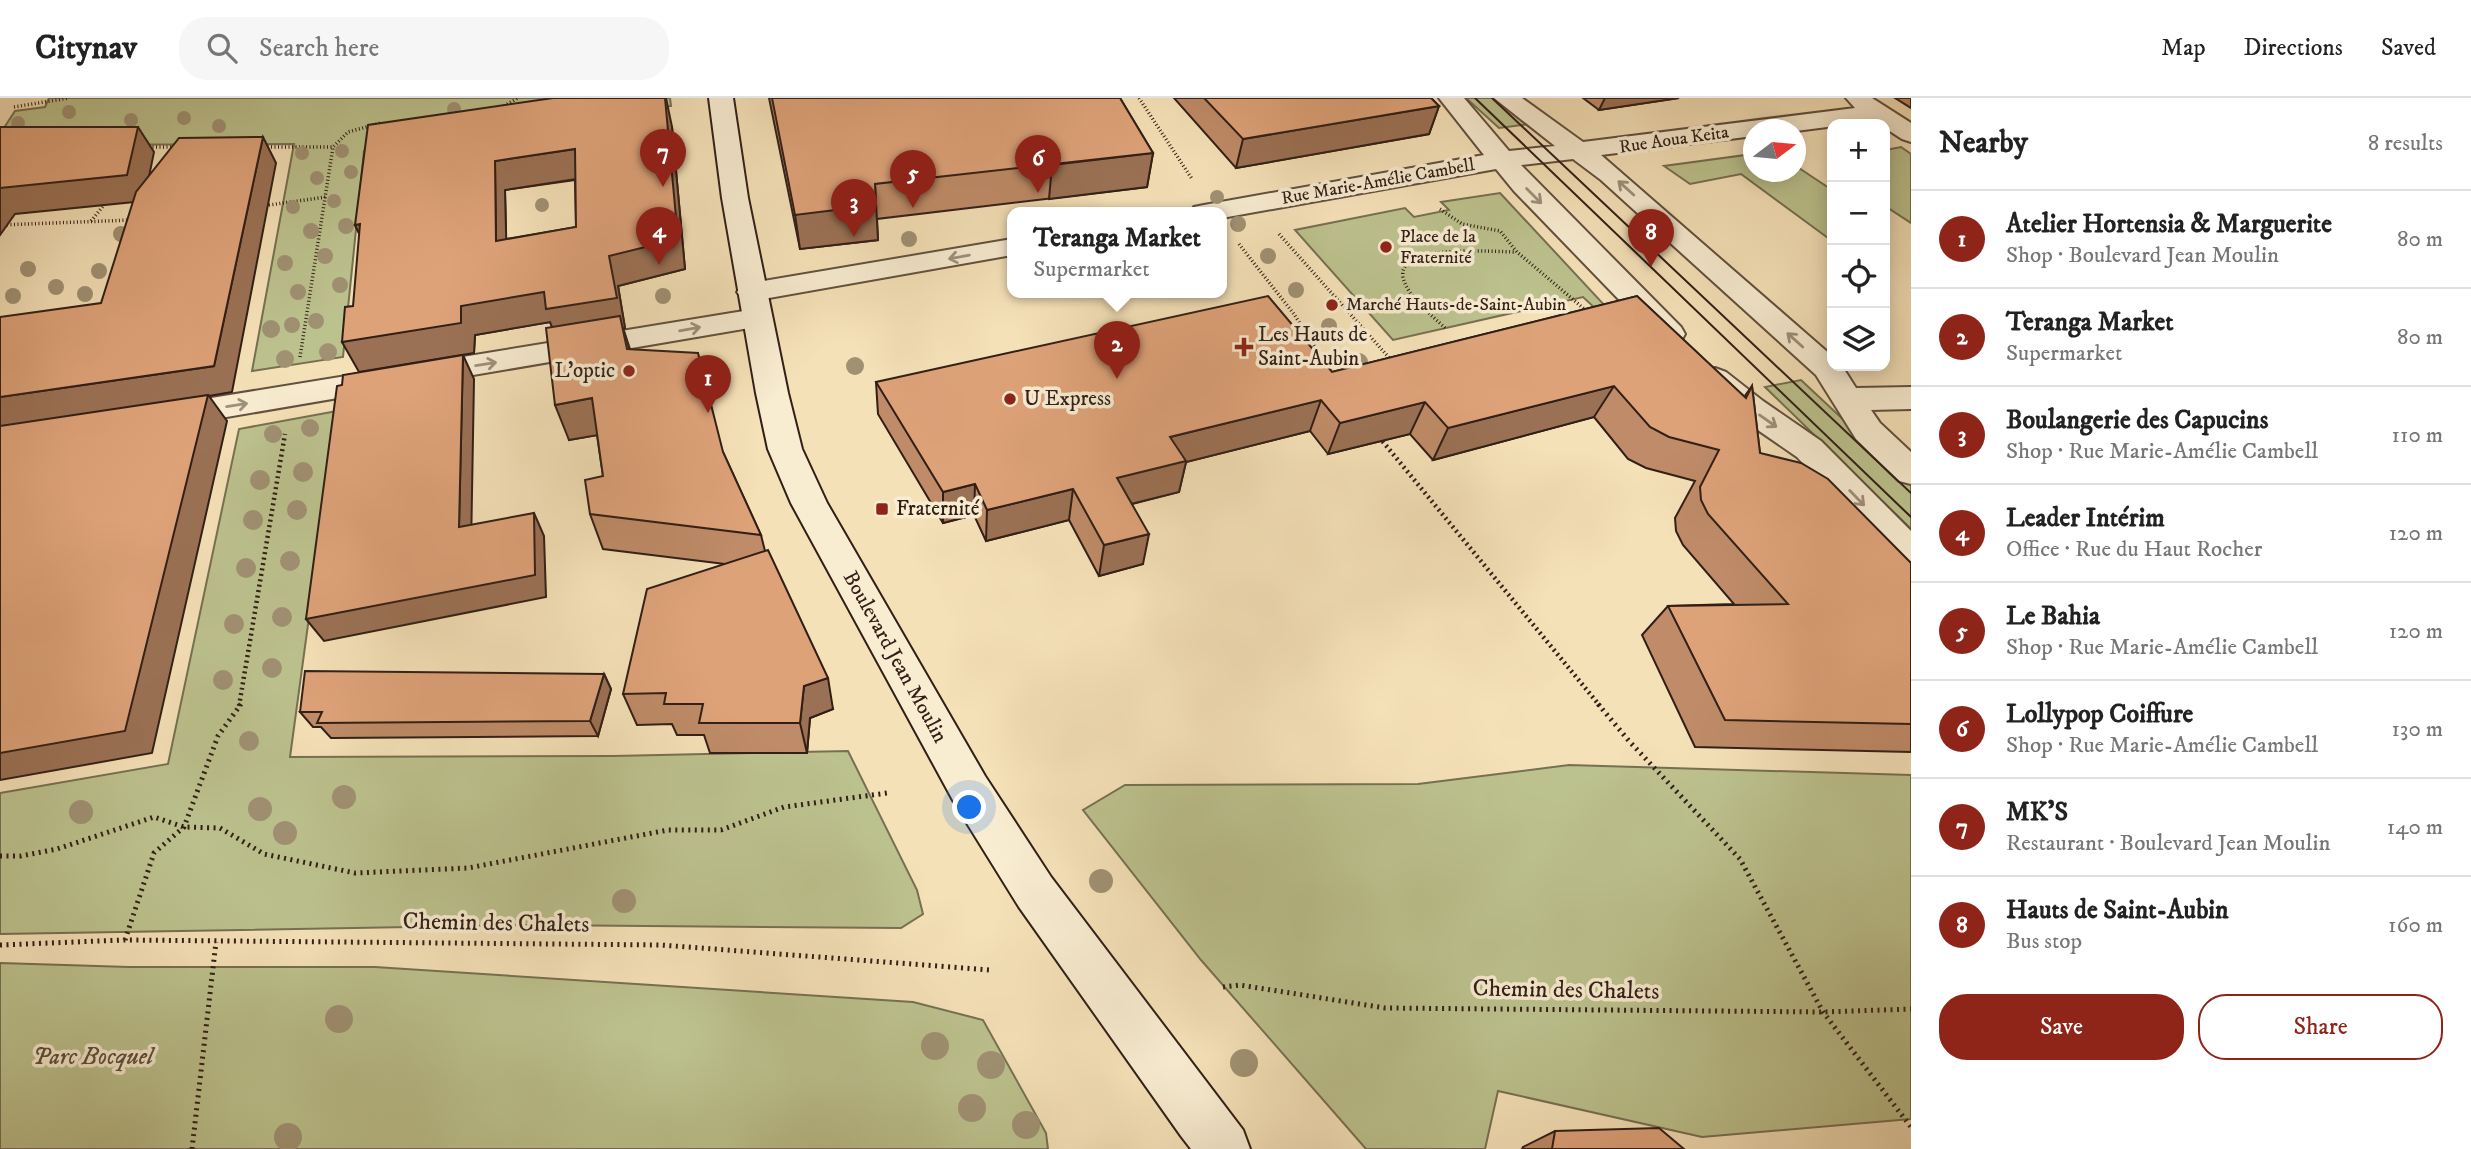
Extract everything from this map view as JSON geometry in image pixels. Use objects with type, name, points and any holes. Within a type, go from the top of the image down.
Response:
[{"type":"street","name":"Boulevard Jean Moulin","points":[[721,98],[754,305],[785,449],[809,503],[928,720],[1035,892],[1224,1149]]},
{"type":"street","points":[[1451,98],[1523,186],[1721,385],[1809,449],[1911,554]]},
{"type":"street","points":[[1506,98],[1610,174],[1827,368],[1868,430],[1911,472]]},
{"type":"street","points":[[1856,98],[1911,134]]},
{"type":"street","name":"Rue Aoua Keita","points":[[1552,155],[1878,113]]},
{"type":"street","name":"Rue Marie-Amélie Cambell","points":[[1227,209],[1504,160],[1552,155]]},
{"type":"street","points":[[137,421],[754,305],[905,266],[1007,248]]},
{"type":"street","points":[[1848,399],[1911,398]]},
{"type":"path","points":[[14,107],[69,98]]},
{"type":"path","points":[[1139,98],[1193,180]]},
{"type":"path","points":[[494,109],[517,100],[526,102]]},
{"type":"path","points":[[299,364],[333,147],[348,132],[372,124],[385,123]]},
{"type":"path","points":[[139,147],[180,147]]},
{"type":"path","points":[[264,147],[333,147]]},
{"type":"path","points":[[260,206],[326,197]]},
{"type":"path","points":[[91,222],[104,205]]},
{"type":"path","points":[[1437,206],[1462,225],[1500,231],[1517,252],[1595,318],[1582,321]]},
{"type":"path","points":[[131,220],[139,209]]},
{"type":"path","points":[[0,225],[140,219]]},
{"type":"path","points":[[1274,229],[1397,366],[1385,369]]},
{"type":"path","points":[[1239,244],[1294,314],[1336,379]]},
{"type":"path","points":[[1445,328],[1408,290],[1402,273],[1404,265],[1420,255],[1431,253],[1517,252]]},
{"type":"path","points":[[125,940],[154,853],[184,827],[218,736],[242,702],[287,423]]},
{"type":"path","points":[[1375,432],[1629,741],[1740,859],[1823,1012],[1911,1127]]},
{"type":"path","points":[[0,856],[20,856],[57,849],[154,817],[184,827],[219,828],[264,854],[355,873],[468,868],[668,830],[721,830],[784,807],[887,793]]},
{"type":"path","name":"Chemin des Chalets","points":[[0,945],[125,940],[661,944],[990,970]]},
{"type":"path","points":[[192,1149],[216,942]]},
{"type":"path","name":"Chemin des Chalets","points":[[1223,987],[1240,985],[1385,1008],[1823,1012],[1911,1009]]},
{"type":"green space","points":[[49,98],[670,98],[671,106],[364,151],[343,357],[252,371],[294,144],[0,145],[0,134],[15,111],[45,107]]},
{"type":"green space","points":[[1466,98],[1500,98],[1529,124],[1499,128]]},
{"type":"green space","points":[[1901,147],[1911,154],[1911,223],[1890,209],[1890,149]]},
{"type":"green space","points":[[1743,155],[1743,175],[1690,184],[1664,166]]},
{"type":"green space","points":[[1806,173],[1827,187],[1827,237],[1752,182],[1806,182]]},
{"type":"green space","points":[[1500,193],[1608,309],[1598,311],[1583,297],[1393,340],[1295,230],[1405,208],[1414,217],[1449,210],[1441,202]]},
{"type":"green space","points":[[1801,380],[1911,483],[1911,529],[1765,387]]},
{"type":"green space","points":[[337,411],[290,757],[613,756],[848,751],[917,890],[923,914],[901,928],[530,925],[0,934],[0,793],[168,764],[239,429]]},
{"type":"green space","points":[[1569,765],[1911,775],[1911,1119],[1702,1137],[1498,1091],[1485,1149],[1366,1149],[1201,960],[1083,810],[1125,785],[1418,784]]},
{"type":"green space","name":"Parc Bocquel","points":[[0,963],[129,967],[375,967],[913,1002],[983,1020],[1046,1133],[1048,1149],[0,1149]]},
{"type":"building","points":[[553,98],[665,98],[678,239],[609,256],[617,298],[546,309],[544,292],[461,306],[461,323],[342,342],[345,307],[353,306],[360,224],[355,225],[368,125]],"holes":[[[575,149],[576,227],[496,241],[495,161]]]},
{"type":"building","points":[[772,98],[1120,98],[1153,153],[875,184],[876,205],[795,215]]},
{"type":"building","points":[[1204,98],[1431,98],[1439,106],[1243,139]]},
{"type":"building","points":[[0,127],[138,127],[127,175],[0,188]]},
{"type":"building","points":[[263,137],[214,366],[0,397],[0,317],[101,303],[136,192],[179,138]]},
{"type":"building","points":[[1268,296],[1332,372],[1637,296],[1746,398],[1752,386],[1760,453],[1801,463],[1828,479],[1911,563],[1911,724],[1725,720],[1668,606],[1788,604],[1708,514],[1701,500],[1700,487],[1719,450],[1669,437],[1650,427],[1614,386],[1448,428],[1425,402],[1340,423],[1321,400],[1170,437],[1186,461],[1117,478],[1149,534],[1104,545],[1073,489],[987,510],[975,484],[943,492],[876,382]]},
{"type":"building","points":[[620,316],[627,349],[698,353],[723,452],[761,535],[590,514],[585,480],[603,476],[592,398],[555,405],[546,328]]},
{"type":"building","points":[[463,355],[459,527],[534,513],[535,575],[306,619],[337,386],[342,385],[343,375]]},
{"type":"building","points":[[208,395],[125,731],[0,753],[0,426]]},
{"type":"building","points":[[768,550],[828,678],[804,686],[800,723],[699,723],[703,704],[664,704],[666,693],[623,694],[647,589]]},
{"type":"building","points":[[305,671],[604,674],[590,721],[317,723],[322,712],[300,712]]},
{"type":"building","points":[[1659,1128],[1684,1149],[1552,1149],[1555,1131]]},
{"type":"tram line","points":[[1475,98],[1911,517]]},
{"type":"tram line","points":[[1492,98],[1911,493]]},
{"type":"place","name":"MK'S","points":[[663,187]]},
{"type":"place","name":"Lollypop Coiffure","points":[[1038,193]]},
{"type":"place","name":"Le Bahia","points":[[913,208]]},
{"type":"place","name":"Boulangerie des Capucins","points":[[854,237]]},
{"type":"place","name":"Place de la Fraternité","points":[[1386,247]]},
{"type":"place","name":"Leader Intérim","points":[[659,265]]},
{"type":"place","name":"Hauts de Saint-Aubin","points":[[1651,267]]},
{"type":"place","name":"Marché Hauts-de-Saint-Aubin","points":[[1332,305]]},
{"type":"place","name":"Les Hauts de Saint-Aubin","points":[[1244,347]]},
{"type":"place","name":"L’optic","points":[[629,371]]},
{"type":"place","name":"Teranga Market","points":[[1117,379]]},
{"type":"place","name":"U Express","points":[[1010,399]]},
{"type":"place","name":"Atelier Hortensia & Marguerite","points":[[708,413]]},
{"type":"place","name":"Fraternité","points":[[882,509]]}]
